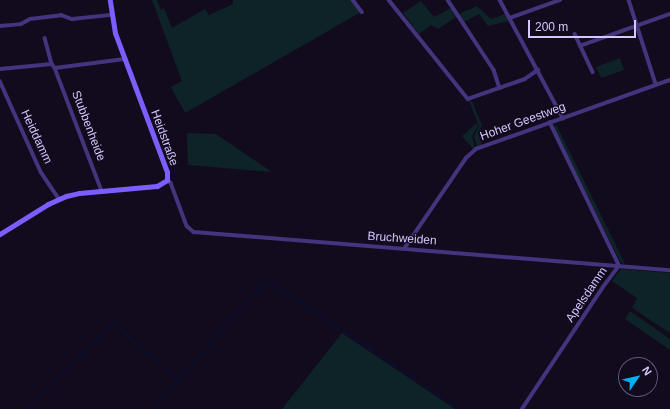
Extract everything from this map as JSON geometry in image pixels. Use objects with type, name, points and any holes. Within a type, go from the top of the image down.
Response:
[{"type":"street","name":"Heidstraße","points":[[0,234],[59,199],[79,193],[156,186],[167,180],[167,172],[115,33],[111,15],[110,0]]},
{"type":"street","points":[[353,0],[362,12]]},
{"type":"street","points":[[389,0],[466,98],[470,100],[525,79],[538,70]]},
{"type":"street","points":[[448,0],[494,70],[500,88]]},
{"type":"street","points":[[500,0],[563,118]]},
{"type":"street","points":[[510,18],[560,0]]},
{"type":"street","points":[[629,0],[656,84]]},
{"type":"street","points":[[580,46],[670,14]]},
{"type":"street","points":[[0,26],[21,24],[30,19],[61,15],[72,19],[111,15]]},
{"type":"street","points":[[575,34],[594,72]]},
{"type":"street","points":[[0,69],[52,64],[45,38]]},
{"type":"street","points":[[55,68],[124,59]]},
{"type":"street","name":"Stubbenheide","points":[[52,64],[55,68],[102,190]]},
{"type":"street","name":"Hoher Geestweg","points":[[404,249],[472,152],[480,147],[670,80]]},
{"type":"street","name":"Heiddamm","points":[[0,81],[41,172],[59,199]]},
{"type":"street","name":"Apelsdamm","points":[[522,409],[603,287],[619,266],[550,123]]},
{"type":"street","name":"Bruchweiden","points":[[167,180],[171,183],[187,226],[194,232],[670,270]]},
{"type":"green space","points":[[152,0],[157,0],[161,10],[164,8],[172,28],[205,9],[209,15],[233,4],[233,0],[352,0],[361,12],[185,113],[171,87],[182,81]]},
{"type":"green space","points":[[421,1],[434,17],[451,8],[456,17],[438,29],[431,25],[419,34],[403,13]]},
{"type":"green space","points":[[477,6],[491,19],[505,14],[509,21],[488,26],[479,14],[464,22],[459,14]]},
{"type":"green space","points":[[620,58],[624,70],[601,78],[596,67]]},
{"type":"green space","points":[[469,101],[472,101],[482,125],[478,133],[482,145],[477,147],[474,136],[479,126]]},
{"type":"green space","points":[[477,123],[478,126],[472,136],[475,148],[473,149],[462,136]]},
{"type":"green space","points":[[556,124],[625,264],[623,264],[619,259],[554,129]]},
{"type":"green space","points":[[187,133],[216,134],[272,172],[188,165]]},
{"type":"green space","points":[[621,269],[670,273],[670,333],[632,308],[637,298],[612,281]]},
{"type":"green space","points":[[630,311],[670,339],[670,350],[625,319]]},
{"type":"green space","points":[[342,333],[455,409],[282,409]]},
{"type":"waterway","points":[[27,409],[112,322],[178,380],[265,279],[339,328]]},
{"type":"waterway","points":[[343,331],[459,409]]},
{"type":"waterway","points":[[152,409],[178,380]]},
{"type":"waterway","points":[[663,409],[670,396]]}]
